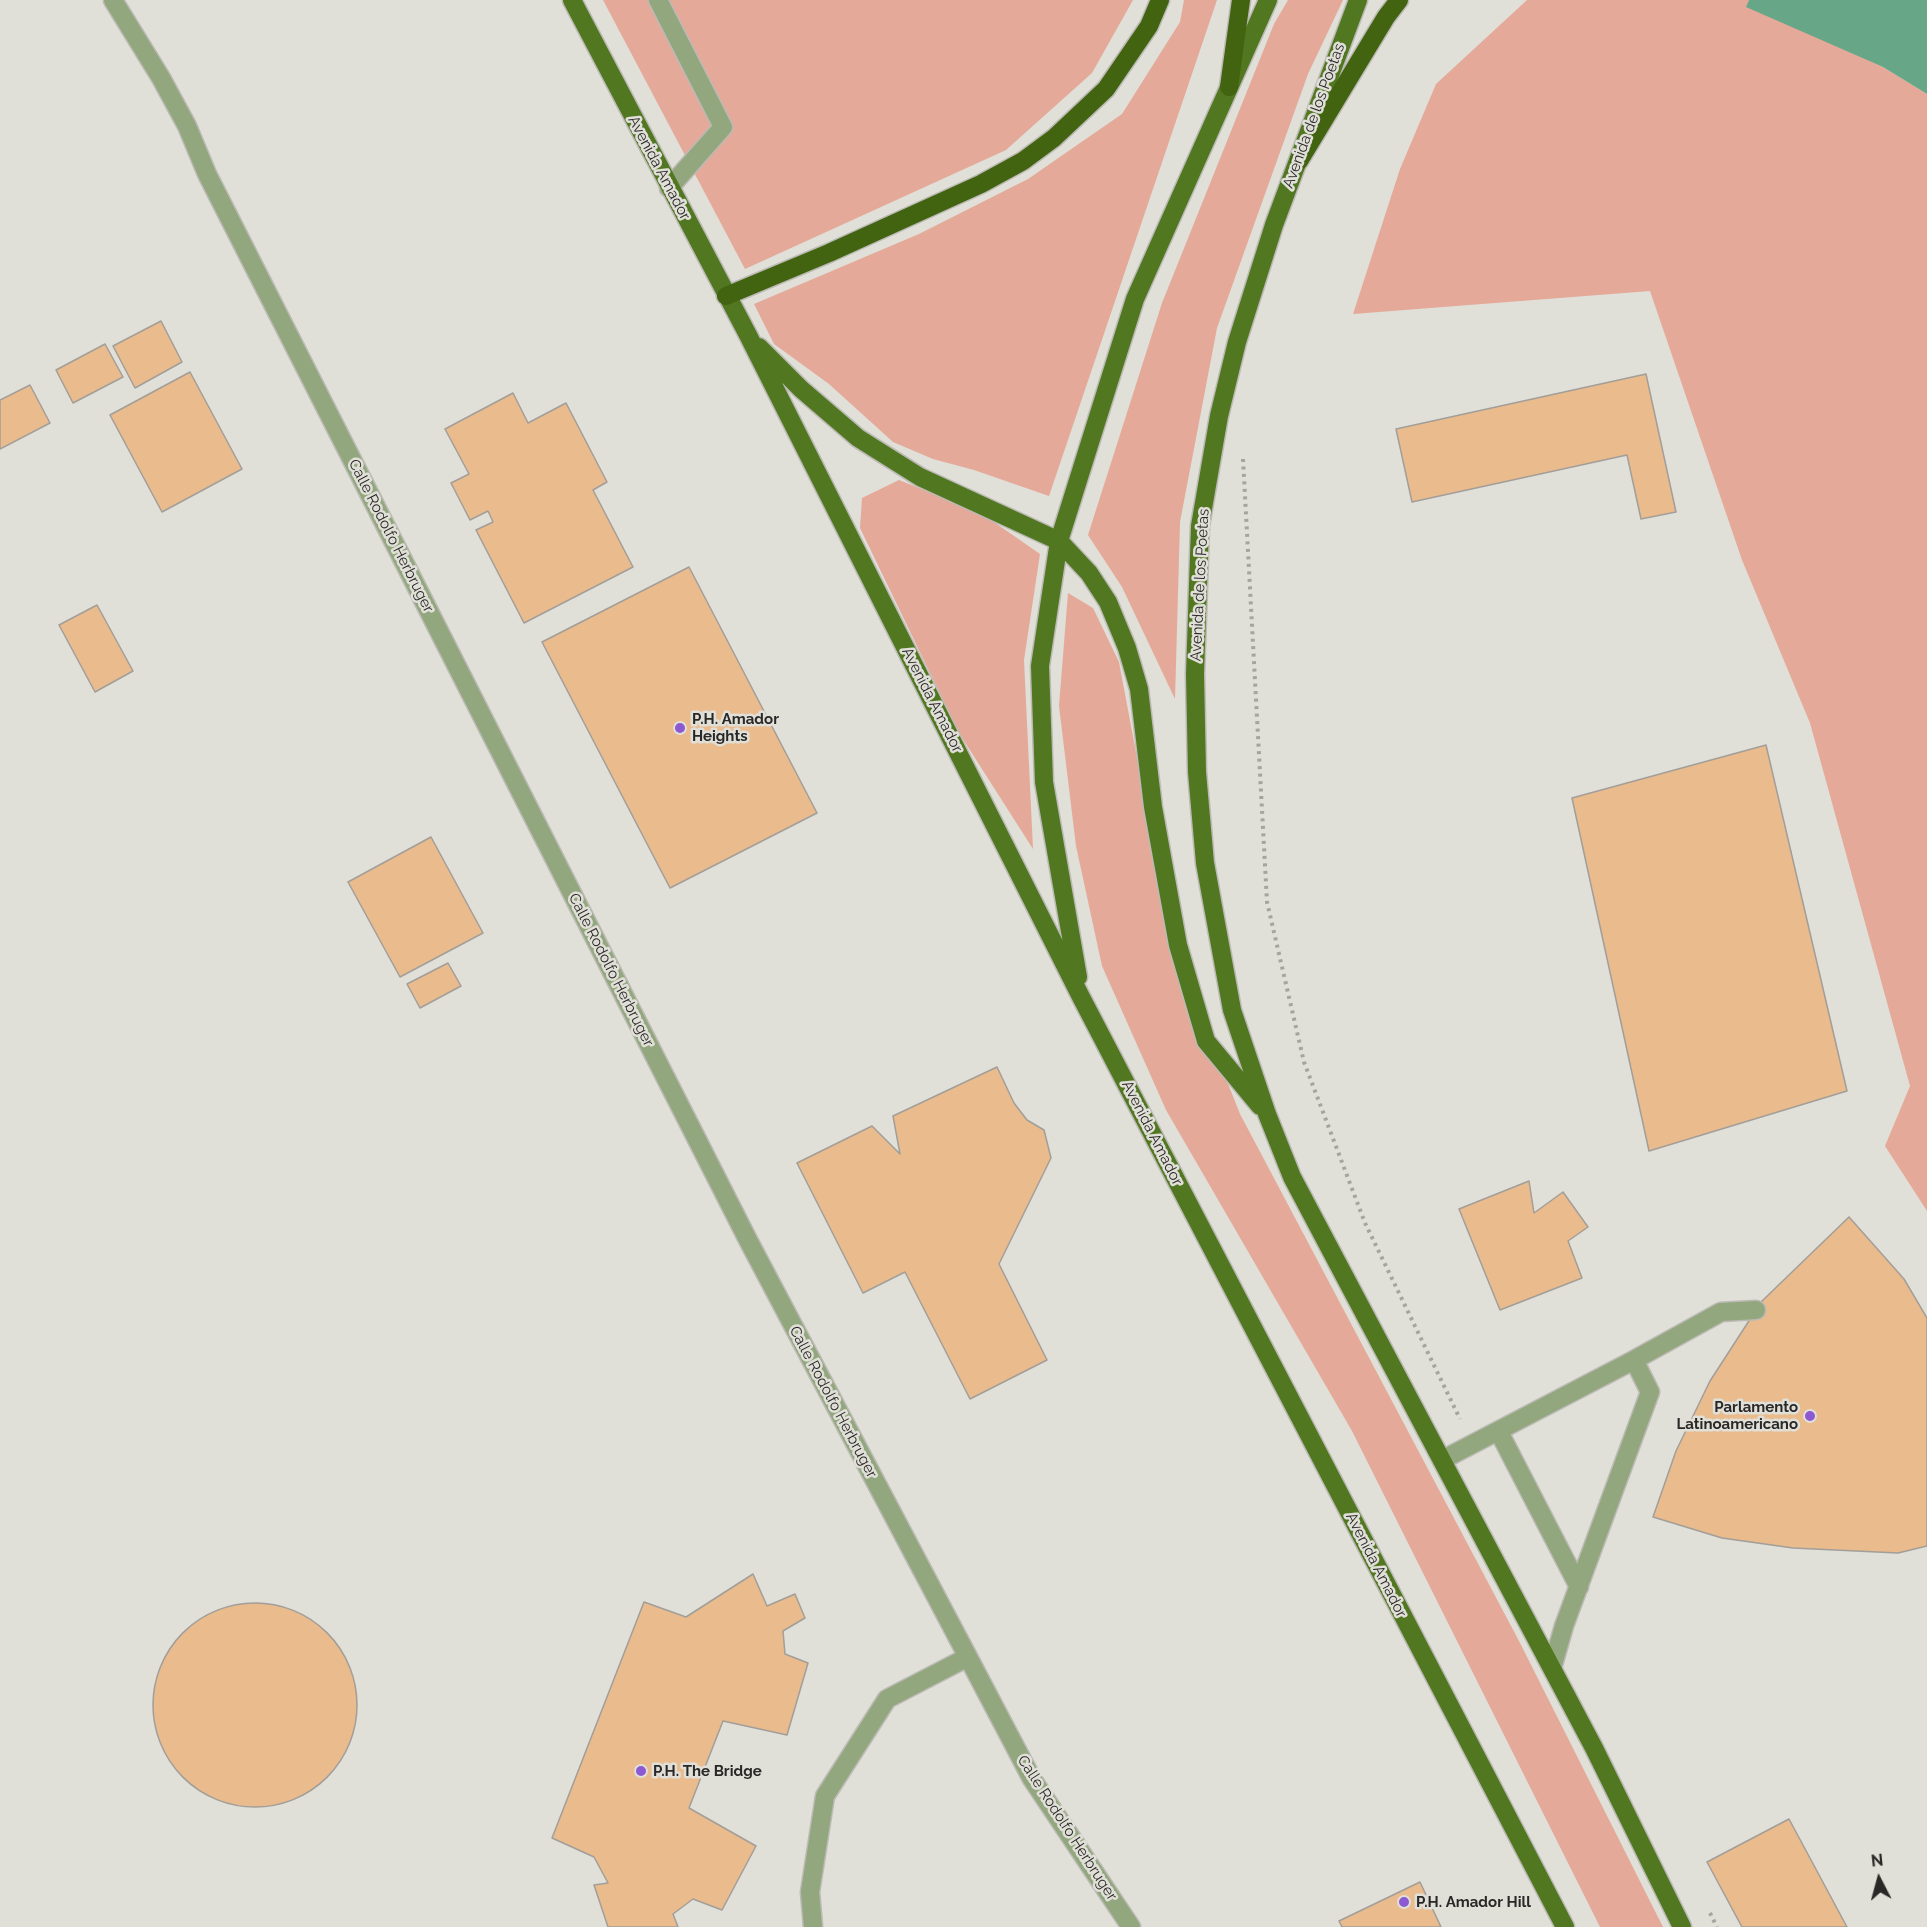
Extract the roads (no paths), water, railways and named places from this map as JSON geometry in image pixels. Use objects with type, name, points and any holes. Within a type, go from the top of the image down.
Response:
[{"type":"highway","points":[[726,296],[830,253],[981,184],[1023,161],[1054,138],[1106,89],[1149,26],[1160,0]]},
{"type":"highway","points":[[1229,87],[1241,0]]},
{"type":"highway","points":[[1299,161],[1386,17],[1399,0]]},
{"type":"main road","name":"Avenida Amador","points":[[572,0],[748,335],[1081,997],[1565,1927]]},
{"type":"main road","points":[[1081,997],[1044,782],[1040,666],[1059,541],[1135,298],[1268,0]]},
{"type":"main road","name":"Avenida de los Poetas","points":[[1267,1114],[1232,1010],[1205,863],[1197,772],[1195,685],[1199,537],[1219,416],[1237,342],[1274,225],[1358,0]]},
{"type":"main road","name":"Avenida Amador","points":[[748,335],[801,389],[858,438],[920,477],[1059,541]]},
{"type":"main road","points":[[1059,541],[1089,573],[1108,602],[1127,648],[1139,689],[1153,807],[1178,945],[1206,1041],[1267,1114],[1292,1177],[1594,1748],[1682,1927]]},
{"type":"street","name":"Calle Rodolfo Herbruger","points":[[113,0],[161,78],[187,126],[213,185],[748,1240],[1032,1779],[1131,1927]]},
{"type":"street","points":[[658,0],[723,128],[669,188]]},
{"type":"street","points":[[1442,1460],[1473,1446],[1721,1312],[1756,1310]]},
{"type":"street","points":[[1552,1668],[1650,1392],[1634,1360]]},
{"type":"street","points":[[1499,1432],[1579,1587]]},
{"type":"street","points":[[813,1927],[810,1892],[825,1797],[887,1698],[968,1657]]},
{"type":"place","name":"P.H. Amador Heights","points":[[680,728]]},
{"type":"place","name":"Parlamento Latinoamericano","points":[[1810,1416]]},
{"type":"place","name":"P.H. The Bridge","points":[[641,1771]]},
{"type":"place","name":"P.H. Amador Hill","points":[[1404,1902]]}]
